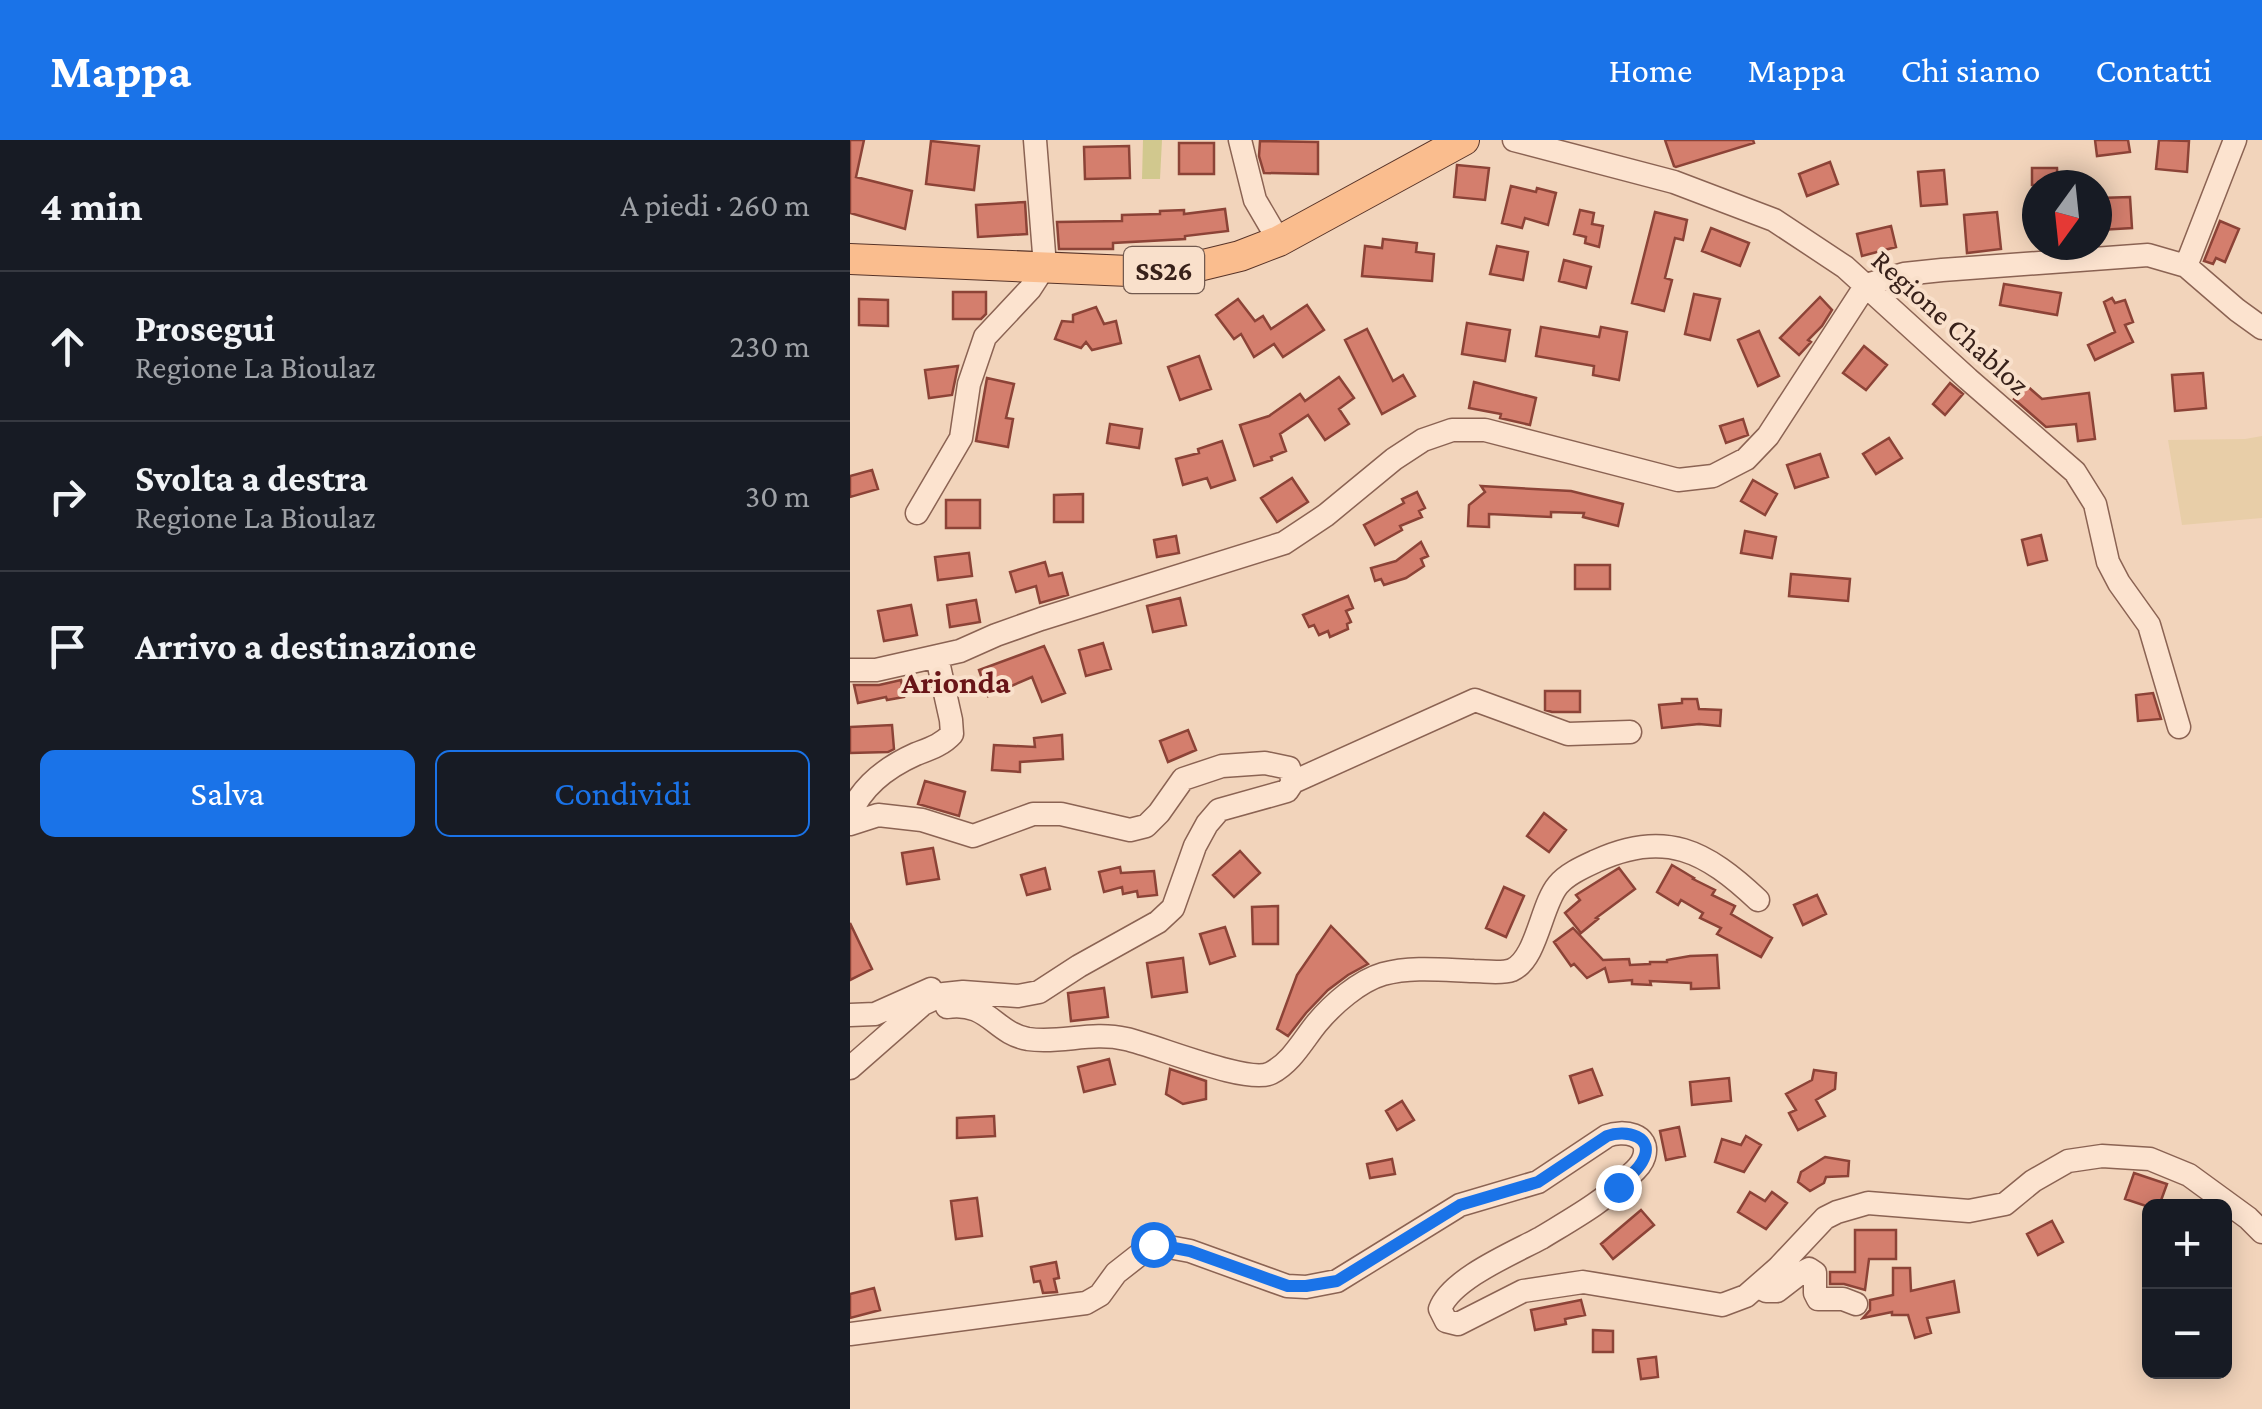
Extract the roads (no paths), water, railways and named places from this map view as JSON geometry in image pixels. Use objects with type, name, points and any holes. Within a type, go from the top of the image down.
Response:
[{"type":"main road","name":"SS26","points":[[850,259],[1128,271],[1199,266],[1279,241],[1464,140]]},
{"type":"street","points":[[1016,140],[1038,172]]},
{"type":"street","points":[[917,514],[960,438],[969,384],[985,337],[1030,289],[1045,266],[1035,140]]},
{"type":"street","points":[[1240,140],[1256,200],[1279,241]]},
{"type":"street","name":"Regione Chabloz","points":[[1514,140],[1674,182],[1774,220],[1866,284],[2076,472],[2100,522],[2108,562],[2149,625],[2179,727]]},
{"type":"street","points":[[2186,266],[2235,140]]},
{"type":"street","points":[[850,670],[876,670],[960,652],[1055,614],[1284,543],[1347,499],[1394,459],[1423,440],[1452,430],[1485,430],[1678,480],[1714,476],[1746,459],[1768,436],[1866,284],[1904,274],[2148,255],[2186,266],[2262,328]]},
{"type":"street","points":[[850,815],[876,776],[944,742],[952,734],[937,657]]},
{"type":"street","points":[[850,1068],[923,1004],[944,994],[1018,996],[1039,992],[1158,922],[1173,908],[1195,846],[1220,810],[1287,791],[1293,782],[1475,700],[1568,734],[1630,732]]},
{"type":"street","points":[[850,824],[878,815],[922,820],[973,836],[1033,814],[1060,814],[1130,830],[1146,826],[1183,779],[1222,766],[1265,762],[1290,768],[1293,782]]},
{"type":"street","points":[[903,1023],[912,1029],[920,1028],[931,1014],[958,1005],[975,1008],[1023,1038],[1126,1038],[1213,1066],[1264,1076],[1290,1059],[1320,1020],[1351,991],[1381,974],[1424,969],[1513,970],[1525,958],[1557,885],[1577,870],[1616,852],[1648,845],[1675,847],[1703,857],[1730,874],[1758,900]]},
{"type":"street","points":[[850,1016],[876,1014],[950,983],[964,984],[972,993]]},
{"type":"street","points":[[850,1334],[1086,1303],[1100,1295],[1116,1273],[1153,1244],[1190,1251],[1288,1286],[1337,1281],[1460,1205],[1538,1182],[1616,1132],[1631,1133],[1642,1140],[1645,1152],[1641,1164],[1597,1202],[1470,1276],[1444,1300],[1440,1309],[1446,1320],[1458,1324],[1522,1291],[1583,1282],[1722,1305],[1746,1296],[1825,1218],[1838,1212],[1868,1203],[1969,1211],[2005,1204],[2068,1160],[2102,1156],[2150,1158],[2188,1174],[2262,1232]]},
{"type":"street","points":[[1758,1286],[1778,1292],[1810,1269],[1815,1273],[1818,1299],[1843,1299],[1856,1304]]},
{"type":"district","name":"Arionda","points":[[956,682]]}]
